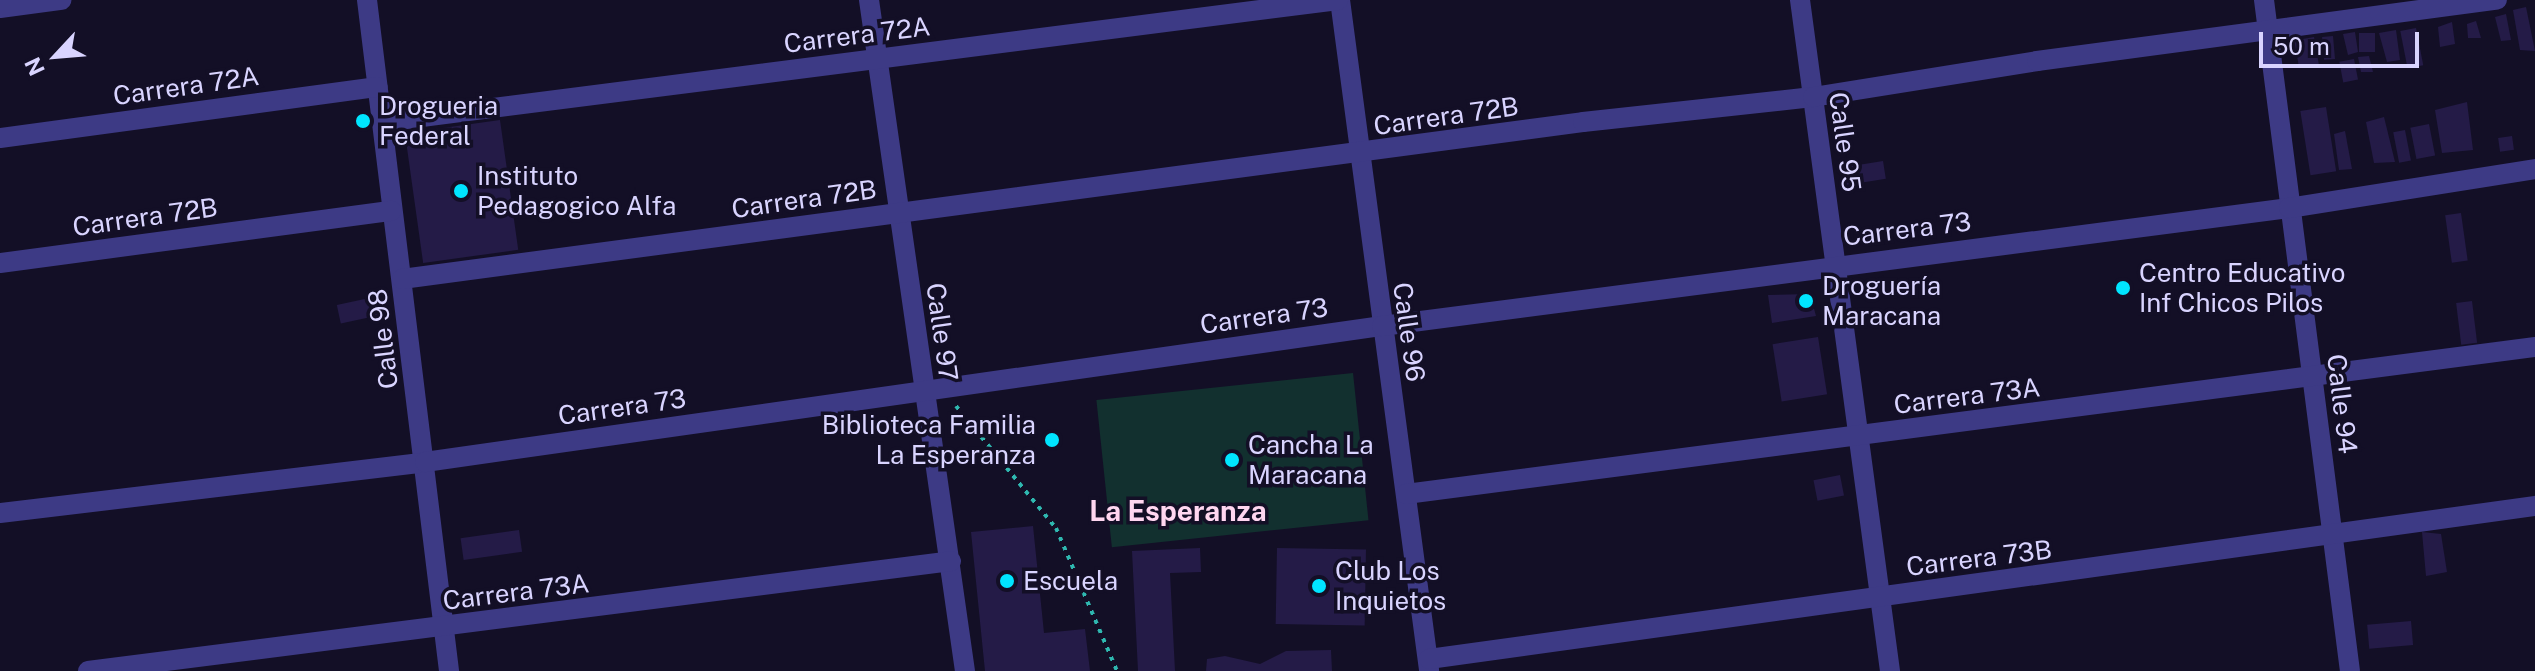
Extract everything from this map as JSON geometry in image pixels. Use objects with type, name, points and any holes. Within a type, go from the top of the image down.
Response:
[{"type":"street","points":[[0,8],[61,0]]},
{"type":"street","name":"Calle 98","points":[[367,0],[425,462],[441,628],[449,671]]},
{"type":"street","name":"Calle 97","points":[[869,0],[899,212],[930,388],[965,671]]},
{"type":"street","name":"Carrera 72A","points":[[383,122],[1339,0]]},
{"type":"street","name":"Calle 96","points":[[1339,0],[1357,155],[1429,665]]},
{"type":"street","name":"Calle 95","points":[[1800,0],[1890,671]]},
{"type":"street","name":"Calle 94","points":[[2264,0],[2350,671]]},
{"type":"street","name":"Carrera 72B","points":[[402,279],[899,212],[1813,97],[2037,61],[2497,0]]},
{"type":"street","name":"Carrera 72A","points":[[0,138],[378,87]]},
{"type":"street","name":"Carrera 73","points":[[0,513],[425,462],[930,388],[1835,264],[2289,208],[2535,169]]},
{"type":"street","name":"Carrera 72B","points":[[0,263],[392,211]]},
{"type":"street","name":"Carrera 73A","points":[[1406,494],[2535,347]]},
{"type":"street","name":"Carrera 73B","points":[[1429,665],[1880,597],[2332,538],[2535,506]]},
{"type":"street","name":"Carrera 73A","points":[[88,671],[951,561]]},
{"type":"path","points":[[930,388],[1056,528],[1117,671]]},
{"type":"green space","name":"Cancha La Maracana","points":[[1353,373],[1368,520],[1112,547],[1096,400]]},
{"type":"building","points":[[2526,7],[2535,51],[2520,50],[2513,10]]},
{"type":"building","points":[[2506,14],[2511,40],[2501,41],[2495,17]]},
{"type":"building","points":[[2476,21],[2481,38],[2468,38],[2467,24]]},
{"type":"building","points":[[2452,22],[2455,44],[2440,47],[2438,27]]},
{"type":"building","points":[[2416,28],[2423,65],[2408,68],[2400,31]]},
{"type":"building","points":[[2396,30],[2400,60],[2387,62],[2379,33]]},
{"type":"building","points":[[2355,32],[2358,52],[2348,55],[2343,34]]},
{"type":"building","points":[[2359,33],[2375,33],[2375,52],[2359,52]]},
{"type":"building","points":[[2333,36],[2335,59],[2324,60],[2322,37]]},
{"type":"building","points":[[2314,37],[2319,65],[2299,68],[2294,40]]},
{"type":"building","points":[[2369,56],[2373,72],[2361,72],[2358,57]]},
{"type":"building","points":[[2354,59],[2358,80],[2343,82],[2339,62]]},
{"type":"building","points":[[2467,102],[2473,150],[2442,153],[2435,110]]},
{"type":"building","points":[[2326,107],[2336,171],[2310,175],[2300,111]]},
{"type":"building","points":[[2384,117],[2395,162],[2374,163],[2366,122]]},
{"type":"building","name":"Instituto Pedagogico Alfa","points":[[500,120],[518,250],[423,263],[405,133]]},
{"type":"building","points":[[2429,124],[2435,155],[2416,159],[2410,128]]},
{"type":"building","points":[[2405,130],[2411,160],[2399,163],[2393,132]]},
{"type":"building","points":[[2345,131],[2352,169],[2339,170],[2334,134]]},
{"type":"building","points":[[2512,136],[2514,150],[2500,152],[2498,138]]},
{"type":"building","points":[[1883,161],[1886,179],[1845,185],[1843,167]]},
{"type":"building","points":[[2461,213],[2468,261],[2452,263],[2445,215]]},
{"type":"building","points":[[1810,294],[1816,316],[1772,323],[1768,295]]},
{"type":"building","points":[[374,297],[378,316],[341,323],[337,305]]},
{"type":"building","points":[[2472,301],[2477,343],[2461,345],[2456,303]]},
{"type":"building","points":[[1818,337],[1827,394],[1782,401],[1773,344]]},
{"type":"building","points":[[1840,475],[1844,496],[1818,501],[1813,480]]},
{"type":"building","name":"Escuela","points":[[1033,526],[1044,633],[1085,629],[1090,671],[985,671],[971,532]]},
{"type":"building","points":[[519,530],[522,552],[464,560],[461,538]]},
{"type":"building","points":[[2422,532],[2441,534],[2447,572],[2426,576]]},
{"type":"building","points":[[1200,548],[1201,572],[1170,573],[1175,671],[1138,671],[1132,551]]},
{"type":"building","name":"Club Los Inquietos","points":[[1277,548],[1366,550],[1365,626],[1276,624]]},
{"type":"building","points":[[2411,621],[2413,645],[2369,649],[2367,625]]},
{"type":"building","points":[[1331,650],[1332,671],[1206,671],[1207,659],[1225,656],[1260,664],[1286,651]]},
{"type":"place","name":"Drogueria Federal","points":[[363,121]]},
{"type":"place","name":"Instituto Pedagogico Alfa","points":[[461,191]]},
{"type":"place","name":"Centro Educativo Inf Chicos Pilos","points":[[2123,288]]},
{"type":"place","name":"Droguería Maracana","points":[[1806,301]]},
{"type":"place","name":"Biblioteca Familia La Esperanza","points":[[1052,440]]},
{"type":"place","name":"Cancha La Maracana","points":[[1232,460]]},
{"type":"place","name":"Escuela","points":[[1007,581]]},
{"type":"place","name":"Club Los Inquietos","points":[[1319,586]]},
{"type":"district","name":"La Esperanza","points":[[1178,511]]}]
